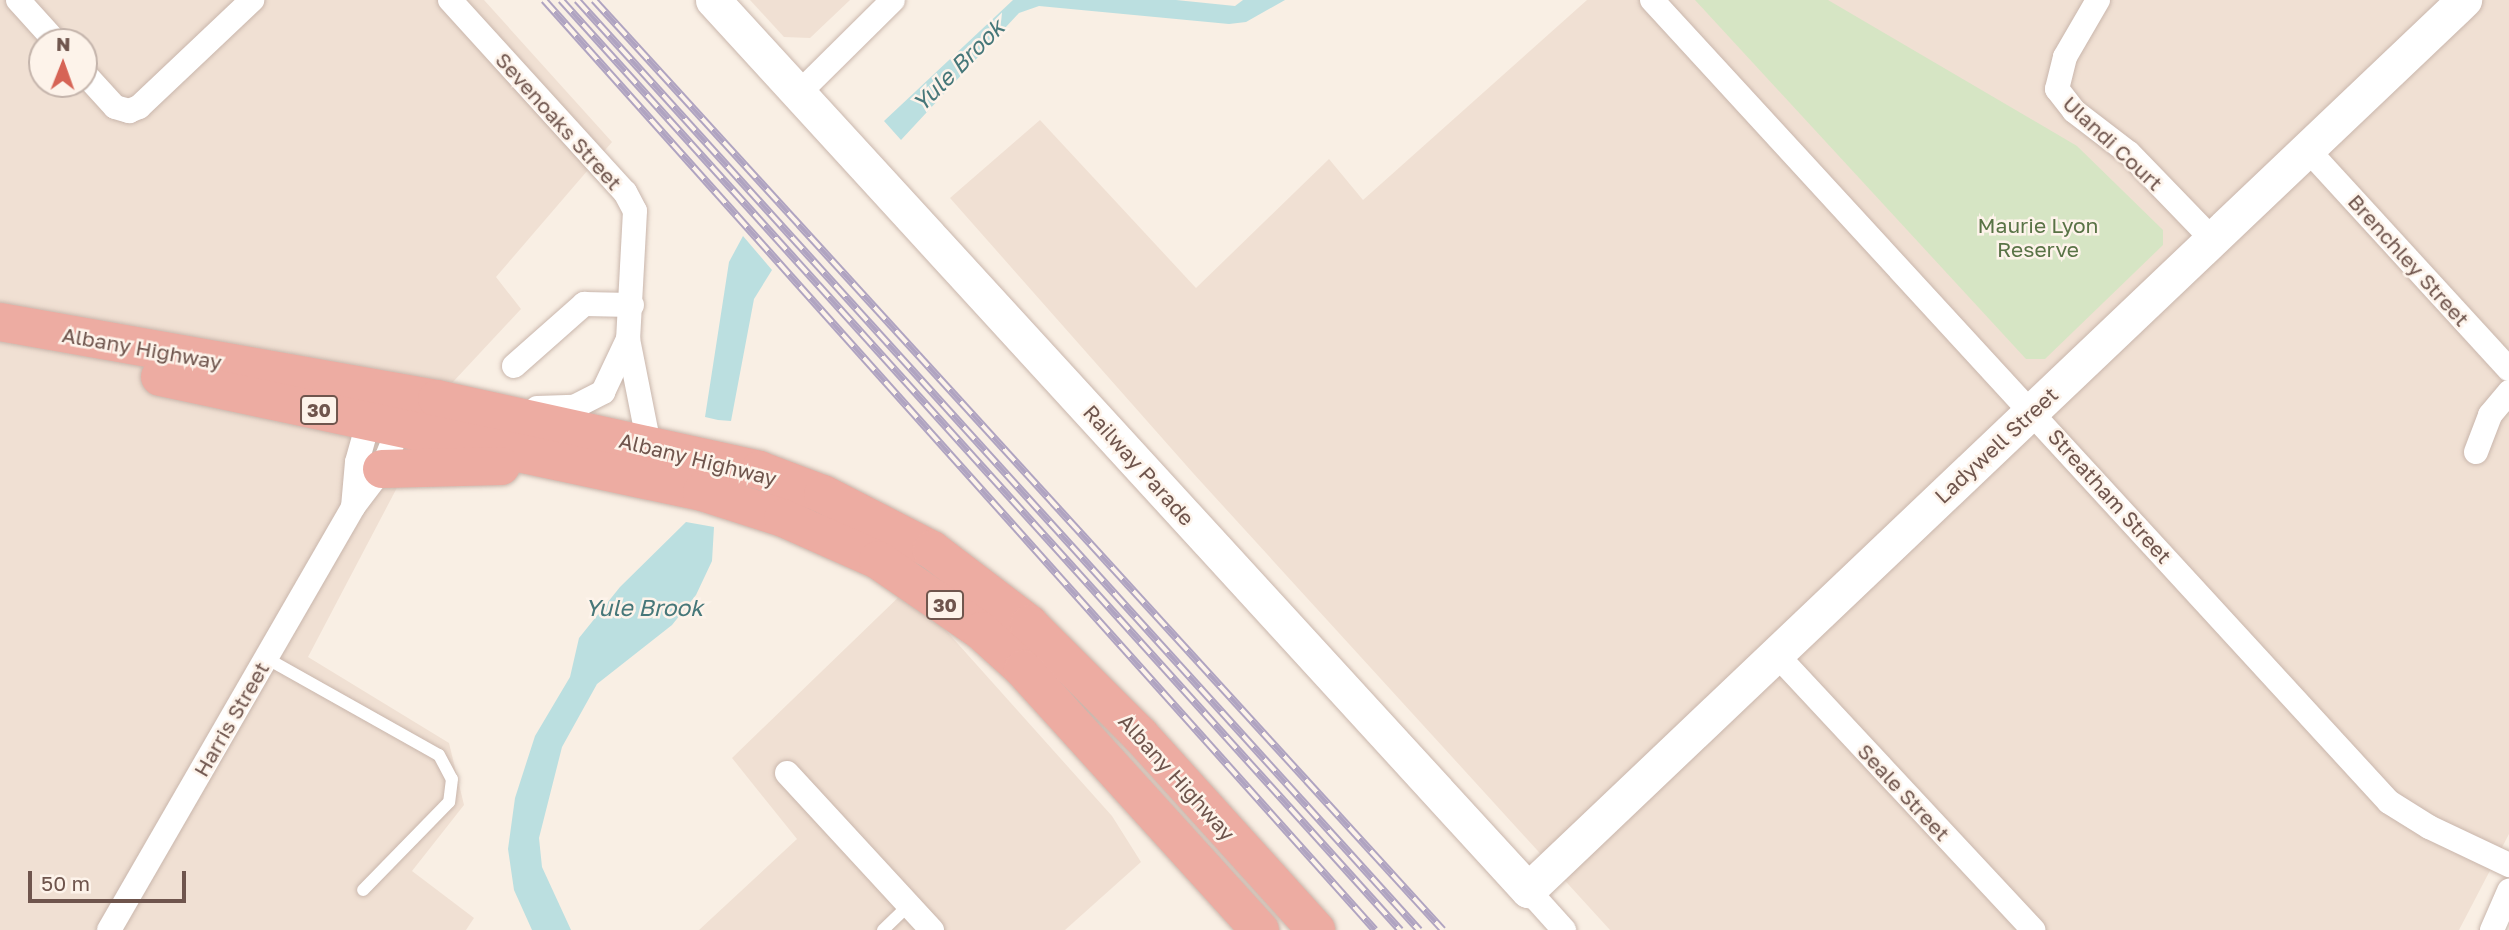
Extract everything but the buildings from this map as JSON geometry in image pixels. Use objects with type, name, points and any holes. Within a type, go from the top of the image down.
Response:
[{"type":"highway","name":"Albany Highway","points":[[0,322],[644,461],[759,470],[824,494],[891,525],[965,573],[1029,624],[1084,677],[1317,930]]},
{"type":"highway","name":"Albany Highway","points":[[0,344],[399,406]]},
{"type":"highway","name":"Albany Highway","points":[[644,461],[878,560],[948,606],[1023,669],[1260,930]]},
{"type":"highway","points":[[382,468],[534,467],[598,481],[644,461]]},
{"type":"street","points":[[18,0],[43,28]]},
{"type":"street","points":[[98,88],[115,107],[129,111],[139,107],[252,0]]},
{"type":"street","name":"Sevenoaks Street","points":[[450,0],[625,192],[635,211],[632,305],[628,339],[644,461]]},
{"type":"street","name":"Railway Parade","points":[[713,0],[1564,930]]},
{"type":"street","points":[[799,93],[893,0]]},
{"type":"street","name":"Streatham Street","points":[[1652,0],[2389,802],[2429,827],[2509,865]]},
{"type":"street","name":"Ladywell Street","points":[[1528,890],[2211,238],[2308,150],[2465,0]]},
{"type":"street","name":"Ulandi Court","points":[[2087,3],[2058,72],[2057,89],[2063,100],[2129,153],[2211,238]]},
{"type":"street","name":"Brenchley Street","points":[[2308,150],[2509,369]]},
{"type":"street","points":[[514,366],[584,304],[632,305]]},
{"type":"street","name":"Sevenoaks Street","points":[[399,406],[557,410],[574,407],[603,392],[628,339]]},
{"type":"street","points":[[2476,452],[2490,415],[2509,393]]},
{"type":"street","name":"Harris Street","points":[[109,930],[353,507],[382,468],[399,406]]},
{"type":"street","name":"Harris Street","points":[[353,507],[357,462],[399,406]]},
{"type":"street","name":"Seale Street","points":[[1775,653],[2033,930]]},
{"type":"street","points":[[787,773],[932,930]]},
{"type":"street","points":[[2492,930],[2509,891]]},
{"type":"lane","points":[[266,658],[439,755],[452,779],[449,802],[363,890]]},
{"type":"lane","points":[[883,930],[909,905]]},
{"type":"shaded area","points":[[0,0],[484,0],[612,142],[496,277],[521,309],[452,383],[308,657],[449,743],[464,805],[412,871],[474,918],[466,930],[0,930]]},
{"type":"shaded area","points":[[750,0],[850,0],[810,38],[784,37]]},
{"type":"shaded area","points":[[1587,0],[2509,0],[2509,834],[2459,930],[1610,930],[1193,473],[950,198],[1040,120],[1196,288],[1329,159],[1363,200]]},
{"type":"shaded area","points":[[908,588],[1112,816],[1141,862],[1065,930],[699,930],[797,839],[732,758]]},
{"type":"green space","name":"Maurie Lyon Reserve","points":[[1695,0],[1828,0],[2077,146],[2163,230],[2163,245],[2045,359],[2026,359]]},
{"type":"water","points":[[1013,0],[1176,0],[1235,6],[1243,0],[1285,0],[1246,22],[1229,24],[1039,6],[1019,13],[901,140],[884,121]]},
{"type":"water","points":[[743,236],[772,270],[754,299],[731,421],[718,420],[705,417],[729,262]]},
{"type":"water","name":"Yule Brook","points":[[686,522],[714,527],[712,561],[696,595],[672,625],[597,684],[562,747],[539,838],[542,867],[571,930],[532,930],[514,890],[508,849],[515,798],[535,736],[570,677],[579,638],[620,587]]},
{"type":"railway","points":[[544,0],[1375,930]]},
{"type":"railway","points":[[561,0],[1400,930]]},
{"type":"railway","points":[[577,0],[1419,930]]},
{"type":"railway","points":[[594,0],[1443,930]]}]
